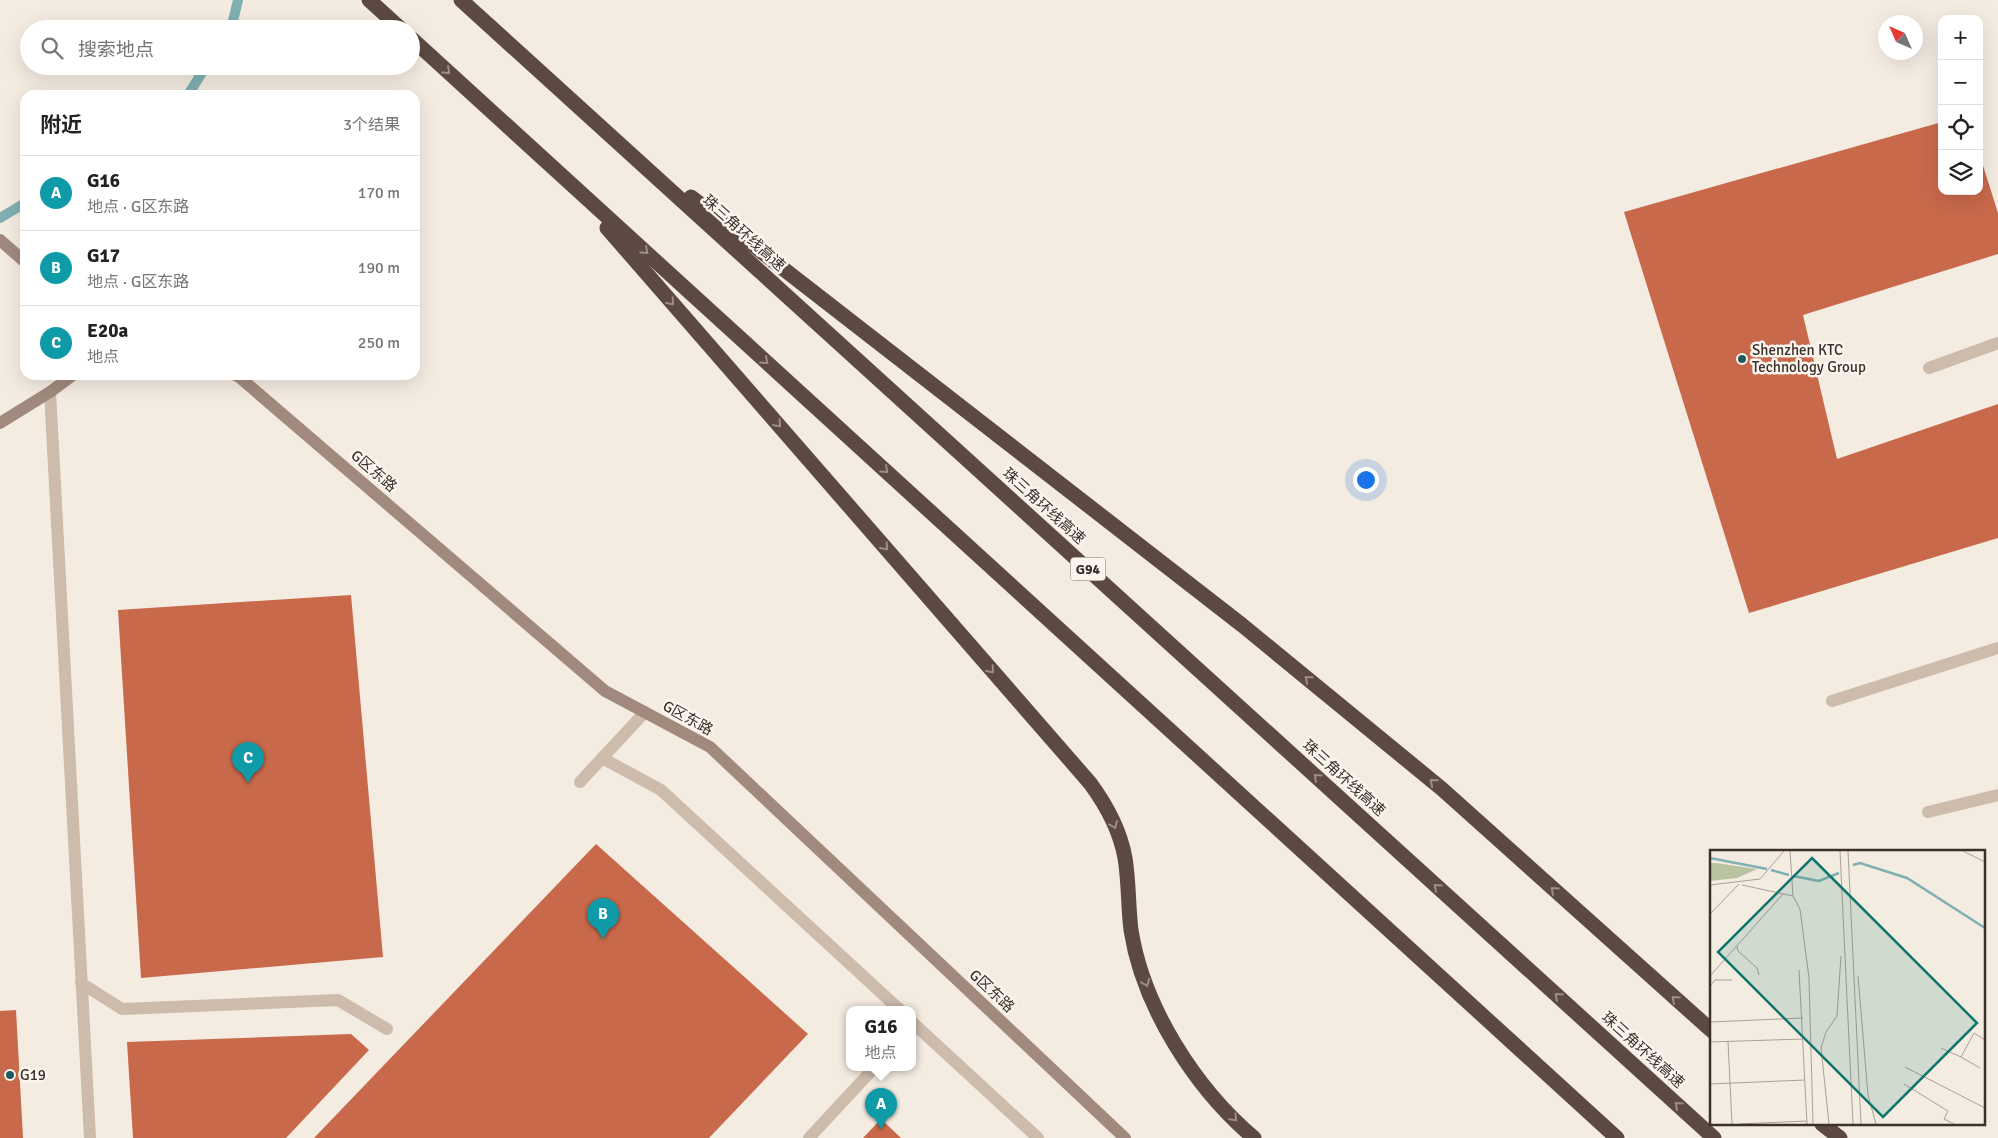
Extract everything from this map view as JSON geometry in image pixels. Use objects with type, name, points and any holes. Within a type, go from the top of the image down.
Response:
[{"type":"highway","points":[[369,0],[391,20]]},
{"type":"highway","name":"珠三角环线高速","points":[[461,0],[1714,1138]]},
{"type":"highway","points":[[420,46],[1618,1138]]},
{"type":"highway","points":[[599,126],[1242,625],[1442,789],[1710,1029]]},
{"type":"highway","points":[[559,173],[1090,783],[1106,805],[1125,858],[1131,931],[1140,969],[1160,1016],[1183,1057],[1208,1091],[1254,1138]]},
{"type":"highway","points":[[1825,1126],[1840,1138]]},
{"type":"street","points":[[0,240],[20,258]]},
{"type":"street","points":[[1928,368],[1998,343]]},
{"type":"street","points":[[0,422],[66,380]]},
{"type":"street","name":"G区东路","points":[[243,380],[606,691],[710,748],[1125,1138]]},
{"type":"street","points":[[50,392],[90,1138]]},
{"type":"street","points":[[1832,701],[1998,648]]},
{"type":"street","points":[[580,782],[645,712]]},
{"type":"street","points":[[602,758],[661,790],[896,1006]]},
{"type":"street","points":[[1928,812],[1998,795]]},
{"type":"street","points":[[81,983],[122,1010],[338,1000],[387,1029]]},
{"type":"street","points":[[916,1027],[1038,1138]]},
{"type":"street","points":[[809,1138],[871,1071]]},
{"type":"building","name":"Shenzhen KTC Technology Group","points":[[1938,123],[1938,195],[1983,195],[1983,166],[1998,213],[1998,254],[1803,315],[1837,459],[1998,404],[1998,538],[1749,613],[1624,212]]},
{"type":"building","points":[[351,595],[383,957],[141,978],[118,610]]},
{"type":"building","points":[[596,844],[808,1034],[709,1138],[314,1138]]},
{"type":"building","name":"G19","points":[[16,1010],[23,1138],[0,1138],[0,1011]]},
{"type":"building","points":[[351,1034],[369,1050],[286,1138],[133,1138],[127,1042]]},
{"type":"building","points":[[881,1119],[901,1138],[863,1138]]},
{"type":"waterway","points":[[233,20],[238,0]]},
{"type":"waterway","points":[[191,90],[200,75]]},
{"type":"waterway","points":[[0,218],[20,206]]},
{"type":"place","name":"Shenzhen KTC Technology Group","points":[[1742,359]]},
{"type":"place","name":"E20a","points":[[248,783]]},
{"type":"place","name":"G17","points":[[603,939]]},
{"type":"place","name":"G19","points":[[10,1075]]},
{"type":"place","name":"G16","points":[[881,1129]]}]
